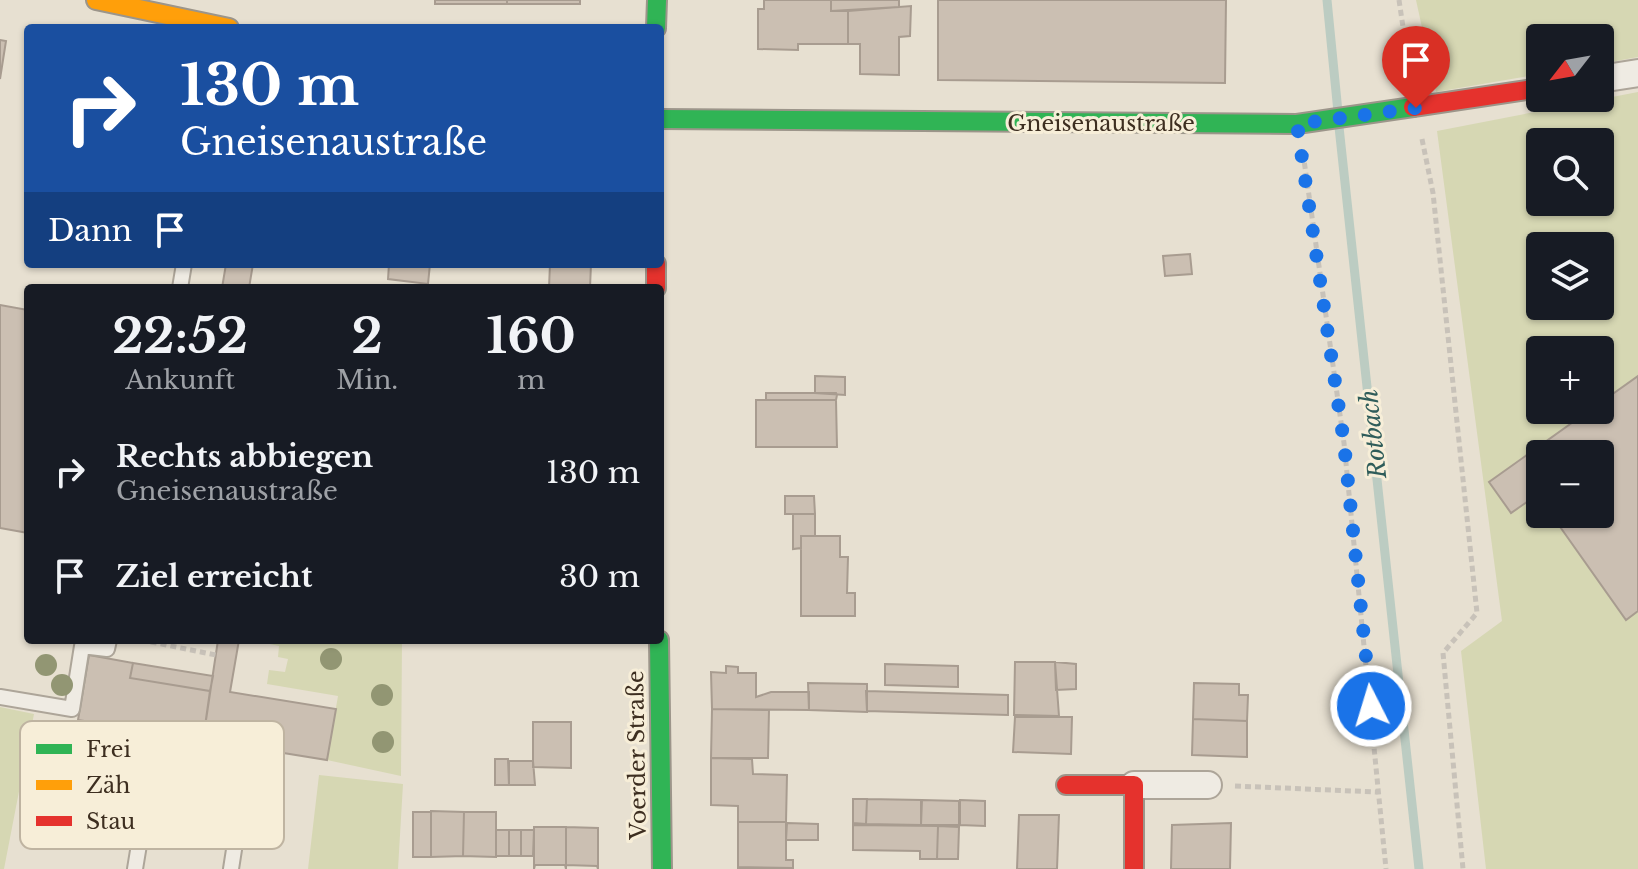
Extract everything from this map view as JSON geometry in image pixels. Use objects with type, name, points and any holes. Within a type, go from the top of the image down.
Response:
[{"type":"street","points":[[96,0],[178,7],[218,24]]},
{"type":"street","points":[[656,24],[657,0]]},
{"type":"street","points":[[1614,77],[1638,73]]},
{"type":"street","name":"Gneisenaustraße","points":[[664,119],[1302,124],[1526,90]]},
{"type":"street","name":"Voerder Straße","points":[[659,644],[662,869]]},
{"type":"street","points":[[1066,785],[1208,785]]},
{"type":"street","points":[[1134,785],[1134,869]]},
{"type":"lane","points":[[0,697],[72,709],[82,646],[107,649],[108,644]]},
{"type":"lane","points":[[135,869],[138,849]]},
{"type":"lane","points":[[231,869],[234,849]]},
{"type":"path","points":[[1399,0],[1433,193],[1477,613],[1443,653],[1463,869]]},
{"type":"path","points":[[1302,124],[1346,458],[1386,869]]},
{"type":"path","points":[[161,644],[216,655]]},
{"type":"path","points":[[1208,785],[1377,792]]},
{"type":"green space","points":[[1416,0],[1638,0],[1638,57],[1614,61],[1614,24],[1526,24],[1526,76],[1436,92]]},
{"type":"green space","points":[[1638,92],[1638,869],[1486,869],[1461,651],[1502,621],[1437,131],[1535,112],[1614,112],[1614,97]]},
{"type":"green space","points":[[270,644],[402,644],[401,776],[327,760],[338,696],[267,684],[269,670],[285,672],[288,659],[278,657],[279,646]]},
{"type":"green space","points":[[0,707],[34,714],[33,721],[20,721],[20,786],[4,869],[0,869]]},
{"type":"green space","points":[[319,775],[403,784],[398,869],[308,869]]},
{"type":"building","points":[[435,0],[507,0],[507,4],[435,4]]},
{"type":"building","points":[[507,0],[580,0],[580,4],[507,4]]},
{"type":"building","points":[[764,0],[831,0],[831,11],[848,11],[848,44],[798,44],[798,50],[758,49],[758,9],[764,9]]},
{"type":"building","points":[[831,0],[899,0],[899,7],[831,11]]},
{"type":"building","points":[[938,0],[1226,0],[1225,83],[938,80]]},
{"type":"building","points":[[911,6],[910,36],[899,37],[899,75],[860,74],[860,44],[848,44],[848,11]]},
{"type":"building","points":[[0,40],[6,41],[0,79]]},
{"type":"building","points":[[1190,254],[1192,274],[1165,276],[1163,256]]},
{"type":"building","points":[[225,268],[252,268],[250,284],[223,284]]},
{"type":"building","points":[[389,268],[430,268],[428,284],[388,279]]},
{"type":"building","points":[[550,268],[591,268],[590,284],[549,284]]},
{"type":"building","points":[[0,305],[24,309],[24,532],[0,528]]},
{"type":"building","points":[[815,376],[845,377],[845,395],[815,393]]},
{"type":"building","points":[[1638,376],[1638,611],[1626,620],[1561,528],[1614,528],[1614,440],[1548,440],[1570,424],[1614,424],[1614,393]]},
{"type":"building","points":[[766,393],[837,395],[836,400],[766,400]]},
{"type":"building","points":[[756,400],[836,400],[837,447],[756,447]]},
{"type":"building","points":[[1526,456],[1526,503],[1511,513],[1489,482]]},
{"type":"building","points":[[785,496],[814,496],[815,514],[785,514]]},
{"type":"building","points":[[793,514],[815,514],[815,536],[801,536],[801,548],[793,549]]},
{"type":"building","points":[[801,536],[840,536],[840,557],[848,557],[847,593],[855,593],[855,616],[801,616]]},
{"type":"building","points":[[217,644],[238,644],[230,692],[336,709],[327,760],[284,753],[284,721],[206,721]]},
{"type":"building","points":[[89,655],[133,663],[130,678],[210,691],[206,721],[78,720]]},
{"type":"building","points":[[1015,662],[1055,662],[1059,716],[1014,715]]},
{"type":"building","points":[[1055,662],[1076,664],[1076,689],[1056,690]]},
{"type":"building","points":[[133,663],[213,676],[210,691],[130,678]]},
{"type":"building","points":[[885,664],[958,666],[958,687],[885,685]]},
{"type":"building","points":[[726,666],[738,667],[738,673],[756,673],[756,697],[771,692],[809,692],[809,710],[712,709],[711,672],[726,673]]},
{"type":"building","points":[[808,683],[867,684],[867,712],[809,710]]},
{"type":"building","points":[[1194,683],[1239,684],[1239,695],[1248,695],[1247,721],[1193,719]]},
{"type":"building","points":[[866,691],[1008,695],[1008,715],[867,711]]},
{"type":"building","points":[[712,709],[769,710],[768,758],[711,758]]},
{"type":"building","points":[[1015,717],[1072,717],[1071,754],[1013,752]]},
{"type":"building","points":[[1193,719],[1247,721],[1247,757],[1192,755]]},
{"type":"building","points":[[533,722],[571,722],[571,768],[533,767]]},
{"type":"building","points":[[711,758],[752,759],[753,774],[787,775],[786,822],[738,822],[738,806],[711,805]]},
{"type":"building","points":[[495,759],[508,759],[509,785],[495,785]]},
{"type":"building","points":[[509,761],[533,761],[535,785],[509,785]]},
{"type":"building","points":[[853,799],[867,799],[866,824],[853,823]]},
{"type":"building","points":[[867,799],[921,800],[921,825],[866,824]]},
{"type":"building","points":[[922,800],[959,801],[959,825],[921,825]]},
{"type":"building","points":[[960,800],[985,801],[985,826],[960,825]]},
{"type":"building","points":[[431,811],[464,812],[463,856],[431,857]]},
{"type":"building","points":[[413,812],[431,812],[431,857],[413,857]]},
{"type":"building","points":[[464,812],[496,812],[496,857],[463,856]]},
{"type":"building","points":[[1019,815],[1059,815],[1057,869],[1017,869]]},
{"type":"building","points":[[738,822],[786,822],[786,860],[793,860],[793,868],[738,867]]},
{"type":"building","points":[[787,823],[818,824],[818,840],[786,840]]},
{"type":"building","points":[[1231,823],[1230,869],[1171,869],[1172,825]]},
{"type":"building","points":[[853,825],[938,826],[937,859],[920,859],[920,851],[853,850]]},
{"type":"building","points":[[938,826],[959,827],[958,859],[937,859]]},
{"type":"building","points":[[534,827],[566,827],[566,869],[565,865],[535,865],[534,869]]},
{"type":"building","points":[[566,827],[598,828],[598,869],[597,866],[566,865]]},
{"type":"building","points":[[496,830],[509,830],[509,856],[496,856]]},
{"type":"building","points":[[509,830],[521,830],[521,856],[509,856]]},
{"type":"building","points":[[521,830],[534,830],[533,856],[521,856]]},
{"type":"building","points":[[784,868],[784,869],[738,869]]},
{"type":"waterway","name":"Rotbach","points":[[1327,0],[1338,112]]},
{"type":"waterway","name":"Rotbach","points":[[1339,127],[1419,869]]},
{"type":"traffic: fast","points":[[656,24],[657,0]]},
{"type":"traffic: fast","points":[[664,119],[1297,124],[1413,107]]},
{"type":"traffic: fast","points":[[659,644],[662,869]]},
{"type":"traffic: slow","points":[[96,0],[210,24]]},
{"type":"traffic: jam","points":[[1413,107],[1526,90]]},
{"type":"traffic: jam","points":[[656,268],[656,284]]},
{"type":"traffic: jam","points":[[1066,785],[1134,785],[1134,869]]},
{"type":"route","points":[[1371,706],[1344,443],[1297,124],[1416,108]]}]
